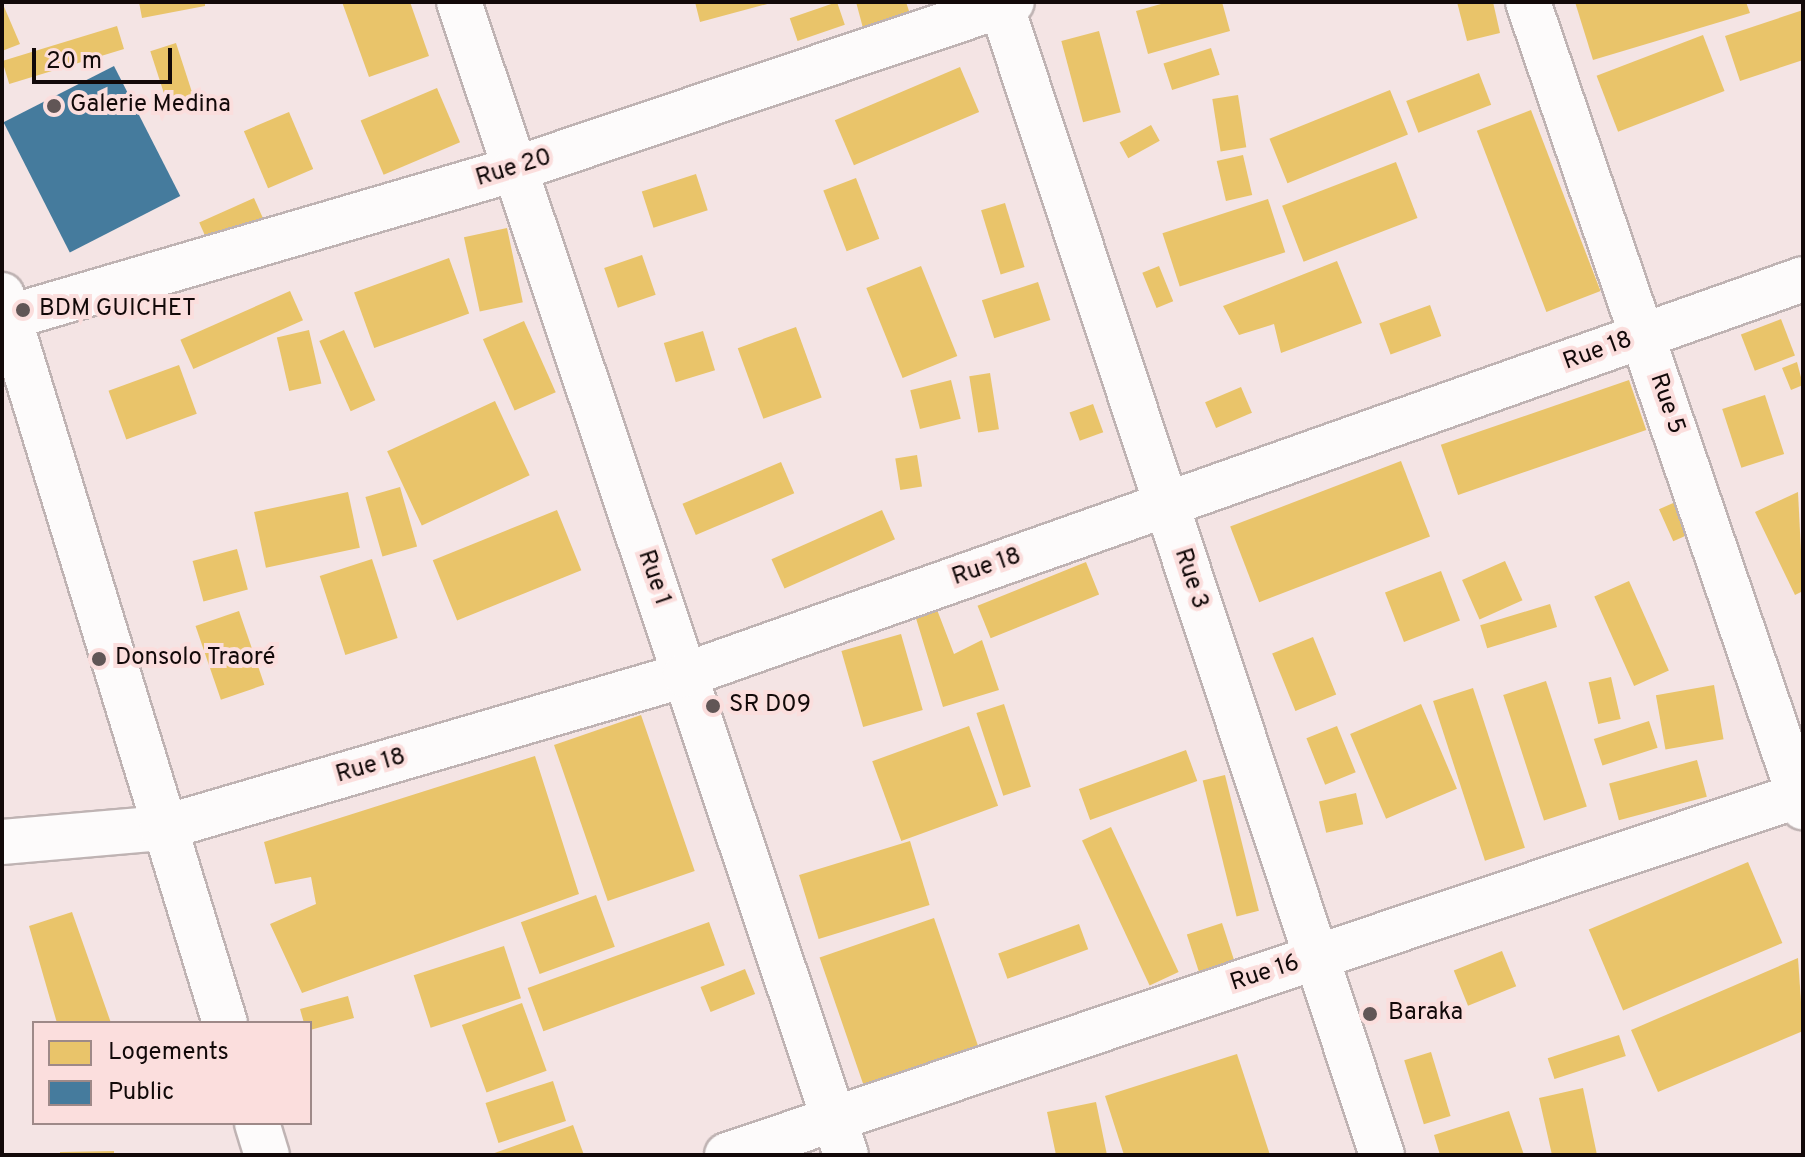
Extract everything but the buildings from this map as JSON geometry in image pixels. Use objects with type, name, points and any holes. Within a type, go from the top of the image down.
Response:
[{"type":"street","name":"Rue 1","points":[[459,2],[840,1136]]},
{"type":"street","name":"Rue 5","points":[[1528,2],[1802,799]]},
{"type":"street","name":"Rue 20","points":[[6,306],[515,169],[1004,3]]},
{"type":"street","name":"Rue 3","points":[[1004,3],[1166,505],[1382,1155]]},
{"type":"street","name":"Rue 18","points":[[2,842],[162,828],[685,675],[1803,279]]},
{"type":"street","points":[[6,306],[162,828],[224,1021]]},
{"type":"street","name":"Rue 16","points":[[727,1155],[840,1136],[1316,957],[1802,799]]},
{"type":"street","points":[[258,1125],[267,1155]]},
{"type":"place","name":"Galerie Medina","points":[[54,106]]},
{"type":"place","name":"BDM GUICHET","points":[[23,310]]},
{"type":"place","name":"Donsolo Traoré","points":[[99,659]]},
{"type":"place","name":"SR D09","points":[[713,706]]},
{"type":"place","name":"Baraka","points":[[1370,1014]]}]
